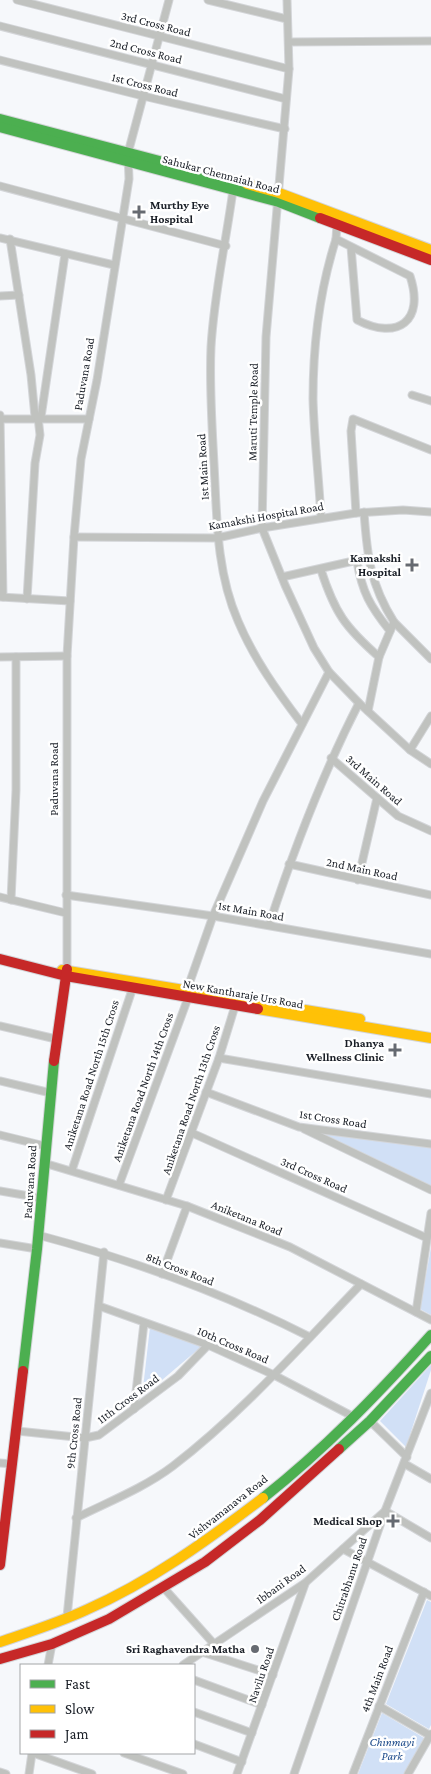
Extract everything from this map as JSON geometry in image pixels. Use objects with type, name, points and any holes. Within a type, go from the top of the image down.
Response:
[{"type":"main road","name":"Sahukar Chennaiah Road","points":[[0,119],[233,190],[279,198],[338,224],[431,260]]},
{"type":"main road","name":"Sahukar Chennaiah Road","points":[[0,127],[128,157],[279,198],[431,250]]},
{"type":"main road","name":"New Kantharaje Urs Road","points":[[0,959],[51,972],[66,972],[187,994],[235,1006],[431,1038]]},
{"type":"main road","name":"New Kantharaje Urs Road","points":[[66,972],[133,987],[431,1031]]},
{"type":"main road","name":"Paduvana Road","points":[[0,1565],[37,1249],[56,1039],[66,972]]},
{"type":"main road","name":"Vishvamanava Road","points":[[0,1642],[98,1604],[191,1551],[251,1508],[354,1417],[431,1335]]},
{"type":"main road","points":[[0,1659],[52,1644],[109,1619],[205,1562],[260,1520],[370,1421],[431,1356]]},
{"type":"street","name":"3rd Cross Road","points":[[18,0],[289,69]]},
{"type":"street","name":"Paduvana Road","points":[[66,972],[68,656],[74,537],[81,459],[98,380],[114,265],[129,179],[128,157],[169,0]]},
{"type":"street","points":[[208,0],[229,2],[287,18]]},
{"type":"street","name":"Maruti Temple Road","points":[[287,0],[289,69],[266,337],[262,528],[314,648],[329,672],[359,703],[410,750],[431,764]]},
{"type":"street","name":"2nd Cross Road","points":[[0,26],[286,99]]},
{"type":"street","points":[[289,42],[431,41]]},
{"type":"street","name":"1st Cross Road","points":[[0,60],[285,129]]},
{"type":"street","points":[[0,186],[226,246]]},
{"type":"street","name":"1st Main Road","points":[[233,190],[226,246],[217,293],[211,347],[218,538],[224,577],[238,620],[262,670],[302,724]]},
{"type":"street","points":[[321,518],[314,399],[315,363],[324,286],[338,224]]},
{"type":"street","points":[[0,238],[114,265]]},
{"type":"street","points":[[10,239],[40,435],[36,464],[27,599]]},
{"type":"street","points":[[336,239],[410,276],[415,298],[413,311],[406,322],[393,329],[374,329],[357,320],[350,247]]},
{"type":"street","points":[[38,417],[64,254]]},
{"type":"street","points":[[0,296],[19,295]]},
{"type":"street","points":[[412,395],[431,401]]},
{"type":"street","points":[[70,601],[1,597],[0,417],[89,419]]},
{"type":"street","points":[[356,513],[351,432],[353,419],[431,450]]},
{"type":"street","points":[[364,512],[367,558],[380,600],[394,622],[431,659]]},
{"type":"street","name":"Kamakshi Hospital Road","points":[[74,537],[218,538],[262,528],[364,512],[431,512]]},
{"type":"street","points":[[282,577],[321,570],[367,558]]},
{"type":"street","points":[[357,561],[364,592],[373,610],[390,631]]},
{"type":"street","points":[[321,570],[331,602],[339,615],[357,638],[379,657]]},
{"type":"street","points":[[368,711],[379,657],[394,622]]},
{"type":"street","points":[[0,657],[68,656]]},
{"type":"street","points":[[11,900],[16,790],[16,657]]},
{"type":"street","name":"Aniketana Road North 14th Cross","points":[[119,1185],[213,916],[263,801],[329,672]]},
{"type":"street","points":[[269,925],[289,864],[331,758],[359,703]]},
{"type":"street","points":[[410,750],[431,716]]},
{"type":"street","name":"3rd Main Road","points":[[331,758],[398,816],[431,831]]},
{"type":"street","points":[[358,880],[377,798]]},
{"type":"street","name":"2nd Main Road","points":[[289,864],[431,895]]},
{"type":"street","name":"1st Main Road","points":[[66,895],[269,925],[431,954]]},
{"type":"street","points":[[0,897],[66,913]]},
{"type":"street","name":"Aniketana Road North 15th Cross","points":[[72,1170],[133,987]]},
{"type":"street","name":"Aniketana Road North 13th Cross","points":[[166,1200],[192,1134],[235,1006]]},
{"type":"street","points":[[0,1026],[56,1039]]},
{"type":"street","points":[[219,1058],[431,1094]]},
{"type":"street","points":[[0,1081],[51,1093]]},
{"type":"street","name":"1st Cross Road","points":[[206,1092],[299,1127],[431,1144]]},
{"type":"street","points":[[299,1127],[431,1190]]},
{"type":"street","name":"3rd Cross Road","points":[[192,1134],[427,1238]]},
{"type":"street","points":[[0,1135],[45,1146]]},
{"type":"street","name":"Aniketana Road","points":[[44,1163],[187,1206],[290,1247],[431,1320]]},
{"type":"street","points":[[0,1191],[41,1198]]},
{"type":"street","points":[[162,1274],[187,1206]]},
{"type":"street","points":[[416,1312],[431,1213]]},
{"type":"street","name":"8th Cross Road","points":[[38,1235],[104,1252],[257,1310],[310,1336]]},
{"type":"street","points":[[0,1243],[37,1249]]},
{"type":"street","name":"9th Cross Road","points":[[67,1617],[104,1252]]},
{"type":"street","points":[[76,1518],[129,1492],[172,1467],[222,1425],[361,1284]]},
{"type":"street","name":"10th Cross Road","points":[[99,1306],[208,1345],[272,1374],[354,1417]]},
{"type":"street","points":[[134,1409],[144,1322]]},
{"type":"street","name":"11th Cross Road","points":[[17,1431],[85,1438],[99,1435],[178,1376],[208,1345]]},
{"type":"street","name":"Chitrabhanu Road","points":[[294,1774],[367,1561],[431,1393]]},
{"type":"street","points":[[370,1421],[406,1460],[431,1478]]},
{"type":"street","points":[[0,1463],[13,1464]]},
{"type":"street","points":[[385,1511],[431,1538]]},
{"type":"street","name":"Ibbani Road","points":[[184,1664],[305,1583],[385,1511]]},
{"type":"street","points":[[343,1549],[431,1596]]},
{"type":"street","name":"Navilu Road","points":[[237,1774],[305,1583]]},
{"type":"street","points":[[164,1587],[214,1644]]},
{"type":"street","name":"4th Main Road","points":[[352,1774],[424,1592]]},
{"type":"street","points":[[48,1664],[52,1644]]},
{"type":"street","points":[[202,1652],[273,1675]]},
{"type":"street","points":[[195,1680],[262,1705]]},
{"type":"street","points":[[379,1706],[431,1735],[408,1774]]},
{"type":"street","points":[[195,1712],[252,1733]]},
{"type":"street","points":[[195,1744],[242,1762]]},
{"type":"street","points":[[29,1774],[33,1754]]},
{"type":"street","points":[[36,1754],[92,1774]]},
{"type":"street","points":[[127,1754],[182,1774]]},
{"type":"street","points":[[0,1772],[6,1774]]},
{"type":"green space","points":[[318,1133],[431,1147],[431,1187]]},
{"type":"green space","points":[[431,1247],[431,1315],[420,1309]]},
{"type":"green space","points":[[150,1327],[202,1346],[142,1397]]},
{"type":"green space","points":[[431,1365],[431,1370],[406,1447],[380,1421]]},
{"type":"green space","points":[[427,1600],[431,1602],[431,1725],[429,1729],[386,1704]]},
{"type":"green space","name":"Chinmayi Park","points":[[382,1713],[424,1738],[404,1774],[358,1774]]},
{"type":"traffic: fast","points":[[0,119],[247,184]]},
{"type":"traffic: fast","points":[[0,127],[279,202],[320,218]]},
{"type":"traffic: fast","points":[[23,1371],[37,1249],[54,1061]]},
{"type":"traffic: fast","points":[[263,1498],[351,1420],[431,1335]]},
{"type":"traffic: fast","points":[[339,1449],[370,1421],[431,1356]]},
{"type":"traffic: slow","points":[[247,184],[279,193],[431,250]]},
{"type":"traffic: slow","points":[[62,970],[360,1019]]},
{"type":"traffic: slow","points":[[258,1009],[431,1038]]},
{"type":"traffic: slow","points":[[0,1642],[75,1615],[133,1587],[200,1545],[263,1498]]},
{"type":"traffic: jam","points":[[320,218],[431,260]]},
{"type":"traffic: jam","points":[[0,959],[66,976],[258,1009]]},
{"type":"traffic: jam","points":[[54,1061],[67,969]]},
{"type":"traffic: jam","points":[[0,1565],[23,1371]]},
{"type":"traffic: jam","points":[[0,1659],[52,1644],[109,1619],[205,1562],[260,1520],[339,1449]]},
{"type":"place","name":"Murthy Eye Hospital","points":[[139,212]]},
{"type":"place","name":"Kamakshi Hospital","points":[[412,565]]},
{"type":"place","name":"Dhanya Wellness Clinic","points":[[395,1050]]},
{"type":"place","name":"Medical Shop","points":[[393,1521]]},
{"type":"place","name":"Sri Raghavendra Matha","points":[[255,1649]]}]
